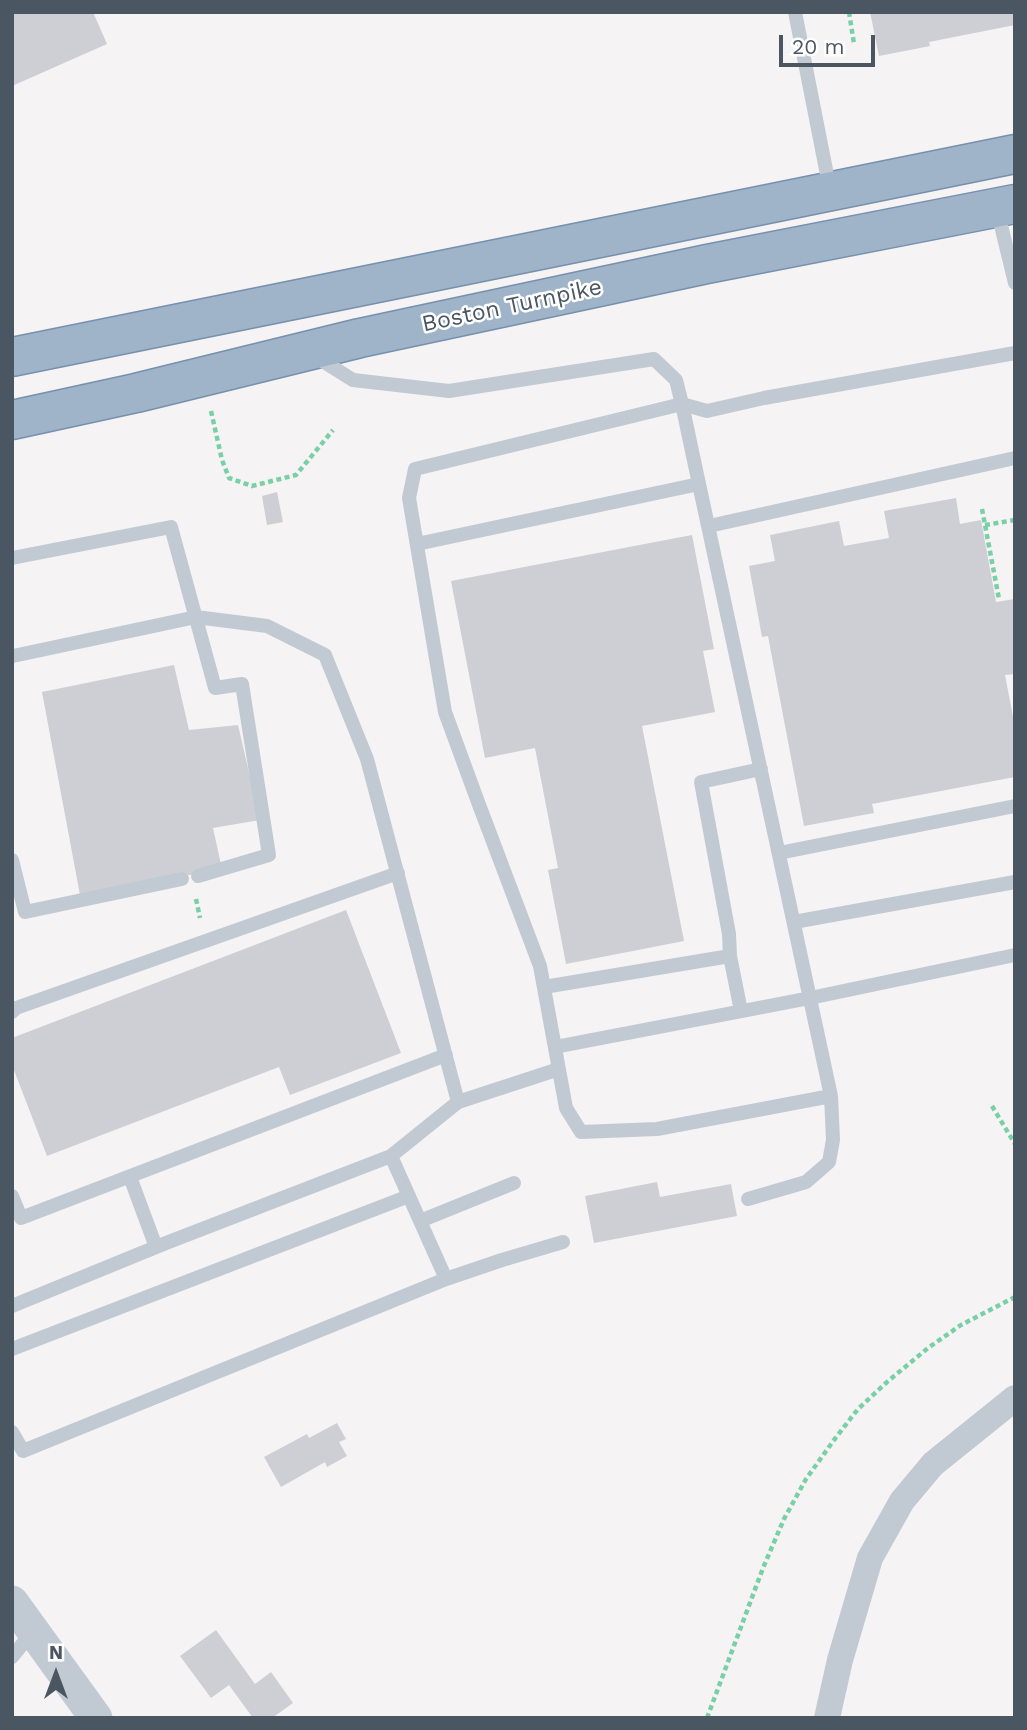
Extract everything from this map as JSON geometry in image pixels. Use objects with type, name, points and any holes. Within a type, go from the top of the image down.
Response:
[{"type":"highway","points":[[12,357],[1015,154]]},
{"type":"highway","name":"Boston Turnpike","points":[[12,420],[360,338],[707,264],[1006,206]]},
{"type":"street","points":[[827,1718],[840,1660],[870,1558],[902,1501],[933,1464],[1015,1398]]},
{"type":"street","points":[[12,1602],[96,1718]]},
{"type":"lane","points":[[795,12],[830,191]]},
{"type":"lane","points":[[1006,206],[1015,283]]},
{"type":"lane","points":[[306,351],[353,380],[449,391],[654,359],[676,380],[831,1096],[833,1140],[829,1162],[806,1182],[748,1199]]},
{"type":"lane","points":[[831,1096],[657,1129],[581,1132],[566,1108],[540,966],[445,712],[409,498],[415,469],[682,404],[707,411],[764,398],[1015,353]]},
{"type":"lane","points":[[709,526],[1015,458]]},
{"type":"lane","points":[[417,544],[699,484]]},
{"type":"lane","points":[[12,558],[171,527],[215,688],[242,684],[269,855],[191,881],[25,912],[12,860]]},
{"type":"lane","points":[[13,653],[196,617],[267,626],[325,655],[367,759],[458,1102]]},
{"type":"lane","points":[[741,1011],[701,782],[761,769]]},
{"type":"lane","points":[[779,853],[1015,806]]},
{"type":"lane","points":[[12,1012],[16,1008],[398,873]]},
{"type":"lane","points":[[794,922],[1015,882]]},
{"type":"lane","points":[[555,1047],[1015,955]]},
{"type":"lane","points":[[544,986],[730,956]]},
{"type":"lane","points":[[12,1196],[17,1220],[446,1055]]},
{"type":"lane","points":[[12,1306],[391,1156],[458,1102],[559,1069]]},
{"type":"lane","points":[[391,1156],[446,1279]]},
{"type":"lane","points":[[130,1177],[156,1247]]},
{"type":"lane","points":[[420,1221],[514,1183]]},
{"type":"lane","points":[[12,1349],[409,1196]]},
{"type":"lane","points":[[12,1432],[23,1451],[446,1279],[563,1242]]},
{"type":"lane","points":[[12,1657],[33,1631]]},
{"type":"path","points":[[849,12],[855,44]]},
{"type":"path","points":[[204,376],[222,460],[229,478],[252,486],[296,475],[333,430]]},
{"type":"path","points":[[982,509],[999,599]]},
{"type":"path","points":[[985,525],[1015,520]]},
{"type":"path","points":[[191,881],[206,941]]},
{"type":"path","points":[[992,1106],[1015,1144]]},
{"type":"path","points":[[708,1718],[763,1568],[784,1519],[806,1479],[834,1440],[858,1409],[928,1348],[961,1325],[1015,1297]]},
{"type":"building","points":[[12,12],[93,12],[107,44],[12,86]]},
{"type":"building","points":[[870,12],[1015,12],[1015,25],[929,42],[930,46],[879,56]]},
{"type":"building","points":[[277,492],[283,522],[267,525],[262,496]]},
{"type":"building","points":[[956,498],[960,524],[981,520],[996,602],[1015,599],[1015,674],[1005,675],[1015,727],[1015,777],[872,804],[874,813],[804,826],[768,636],[762,637],[749,566],[775,561],[770,535],[839,521],[844,546],[889,538],[884,511]]},
{"type":"building","points":[[692,535],[714,649],[703,651],[715,712],[642,726],[684,941],[566,964],[548,870],[558,868],[535,748],[485,758],[451,581]]},
{"type":"building","points":[[174,665],[189,730],[238,725],[260,820],[213,828],[222,869],[80,895],[42,692]]},
{"type":"building","points":[[346,910],[401,1053],[290,1095],[279,1067],[47,1156],[12,1065],[12,1038]]},
{"type":"building","points":[[657,1182],[660,1197],[731,1184],[737,1216],[594,1243],[585,1196]]},
{"type":"building","points":[[337,1423],[346,1439],[339,1442],[347,1456],[327,1467],[325,1462],[281,1487],[264,1457],[307,1434],[309,1438]]},
{"type":"building","points":[[216,1630],[255,1684],[271,1672],[293,1703],[272,1718],[253,1718],[229,1685],[211,1698],[180,1656]]}]
